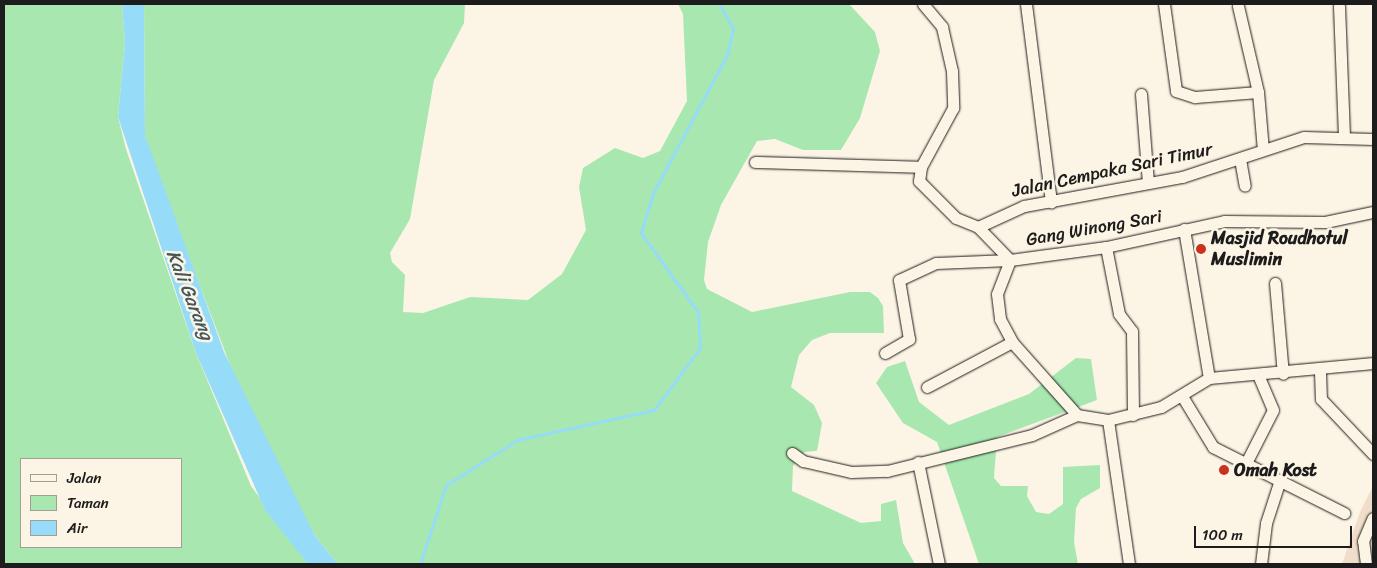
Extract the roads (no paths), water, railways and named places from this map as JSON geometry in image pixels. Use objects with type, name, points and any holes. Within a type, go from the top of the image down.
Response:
[{"type":"street","points":[[923,4],[942,27],[952,71],[953,108],[921,167],[920,183],[956,218],[978,227],[1010,260],[997,294],[997,309],[1012,342],[1077,415]]},
{"type":"street","points":[[1026,4],[1051,202]]},
{"type":"street","points":[[1164,4],[1164,30],[1176,91],[1195,97],[1258,92]]},
{"type":"street","points":[[1238,6],[1258,92],[1263,150]]},
{"type":"street","points":[[1339,6],[1344,136]]},
{"type":"street","points":[[1141,94],[1148,183]]},
{"type":"street","name":"Jalan Cempaka Sari Timur","points":[[978,227],[1003,212],[1148,183],[1240,159],[1304,137],[1344,136],[1373,139]]},
{"type":"street","points":[[1240,159],[1245,186]]},
{"type":"street","points":[[756,162],[921,167]]},
{"type":"street","name":"Gang Winong Sari","points":[[885,353],[909,339],[899,280],[904,276],[946,261],[1010,260],[1106,247],[1224,221],[1325,222],[1373,212]]},
{"type":"street","name":"Gang Winong Sari","points":[[1184,229],[1209,378]]},
{"type":"street","points":[[1106,247],[1122,323],[1132,332],[1133,415]]},
{"type":"street","points":[[1275,283],[1283,374]]},
{"type":"street","points":[[927,387],[1012,342]]},
{"type":"street","points":[[792,453],[803,461],[851,472],[887,471],[1032,435],[1077,415],[1108,420],[1133,415],[1182,396],[1209,378],[1320,372],[1373,363]]},
{"type":"street","points":[[1320,372],[1321,399],[1373,454]]},
{"type":"street","points":[[1246,463],[1273,410],[1258,374]]},
{"type":"street","points":[[1182,396],[1213,447],[1344,513]]},
{"type":"street","points":[[1108,420],[1129,564]]},
{"type":"street","points":[[918,462],[939,564]]},
{"type":"street","points":[[1261,564],[1266,523],[1280,480]]},
{"type":"street","points":[[1366,564],[1364,541],[1373,518]]},
{"type":"water","name":"Kali Garang","points":[[122,4],[144,4],[145,135],[224,352],[315,536],[338,564],[308,564],[265,510],[196,353],[118,117],[125,43]]},
{"type":"waterway","points":[[420,564],[446,485],[517,440],[654,410],[700,348],[698,312],[641,233],[653,193],[727,55],[733,28],[719,4]]},
{"type":"place","name":"Masjid Roudhotul Muslimin","points":[[1201,249]]},
{"type":"place","name":"Omah Kost","points":[[1224,470]]}]
